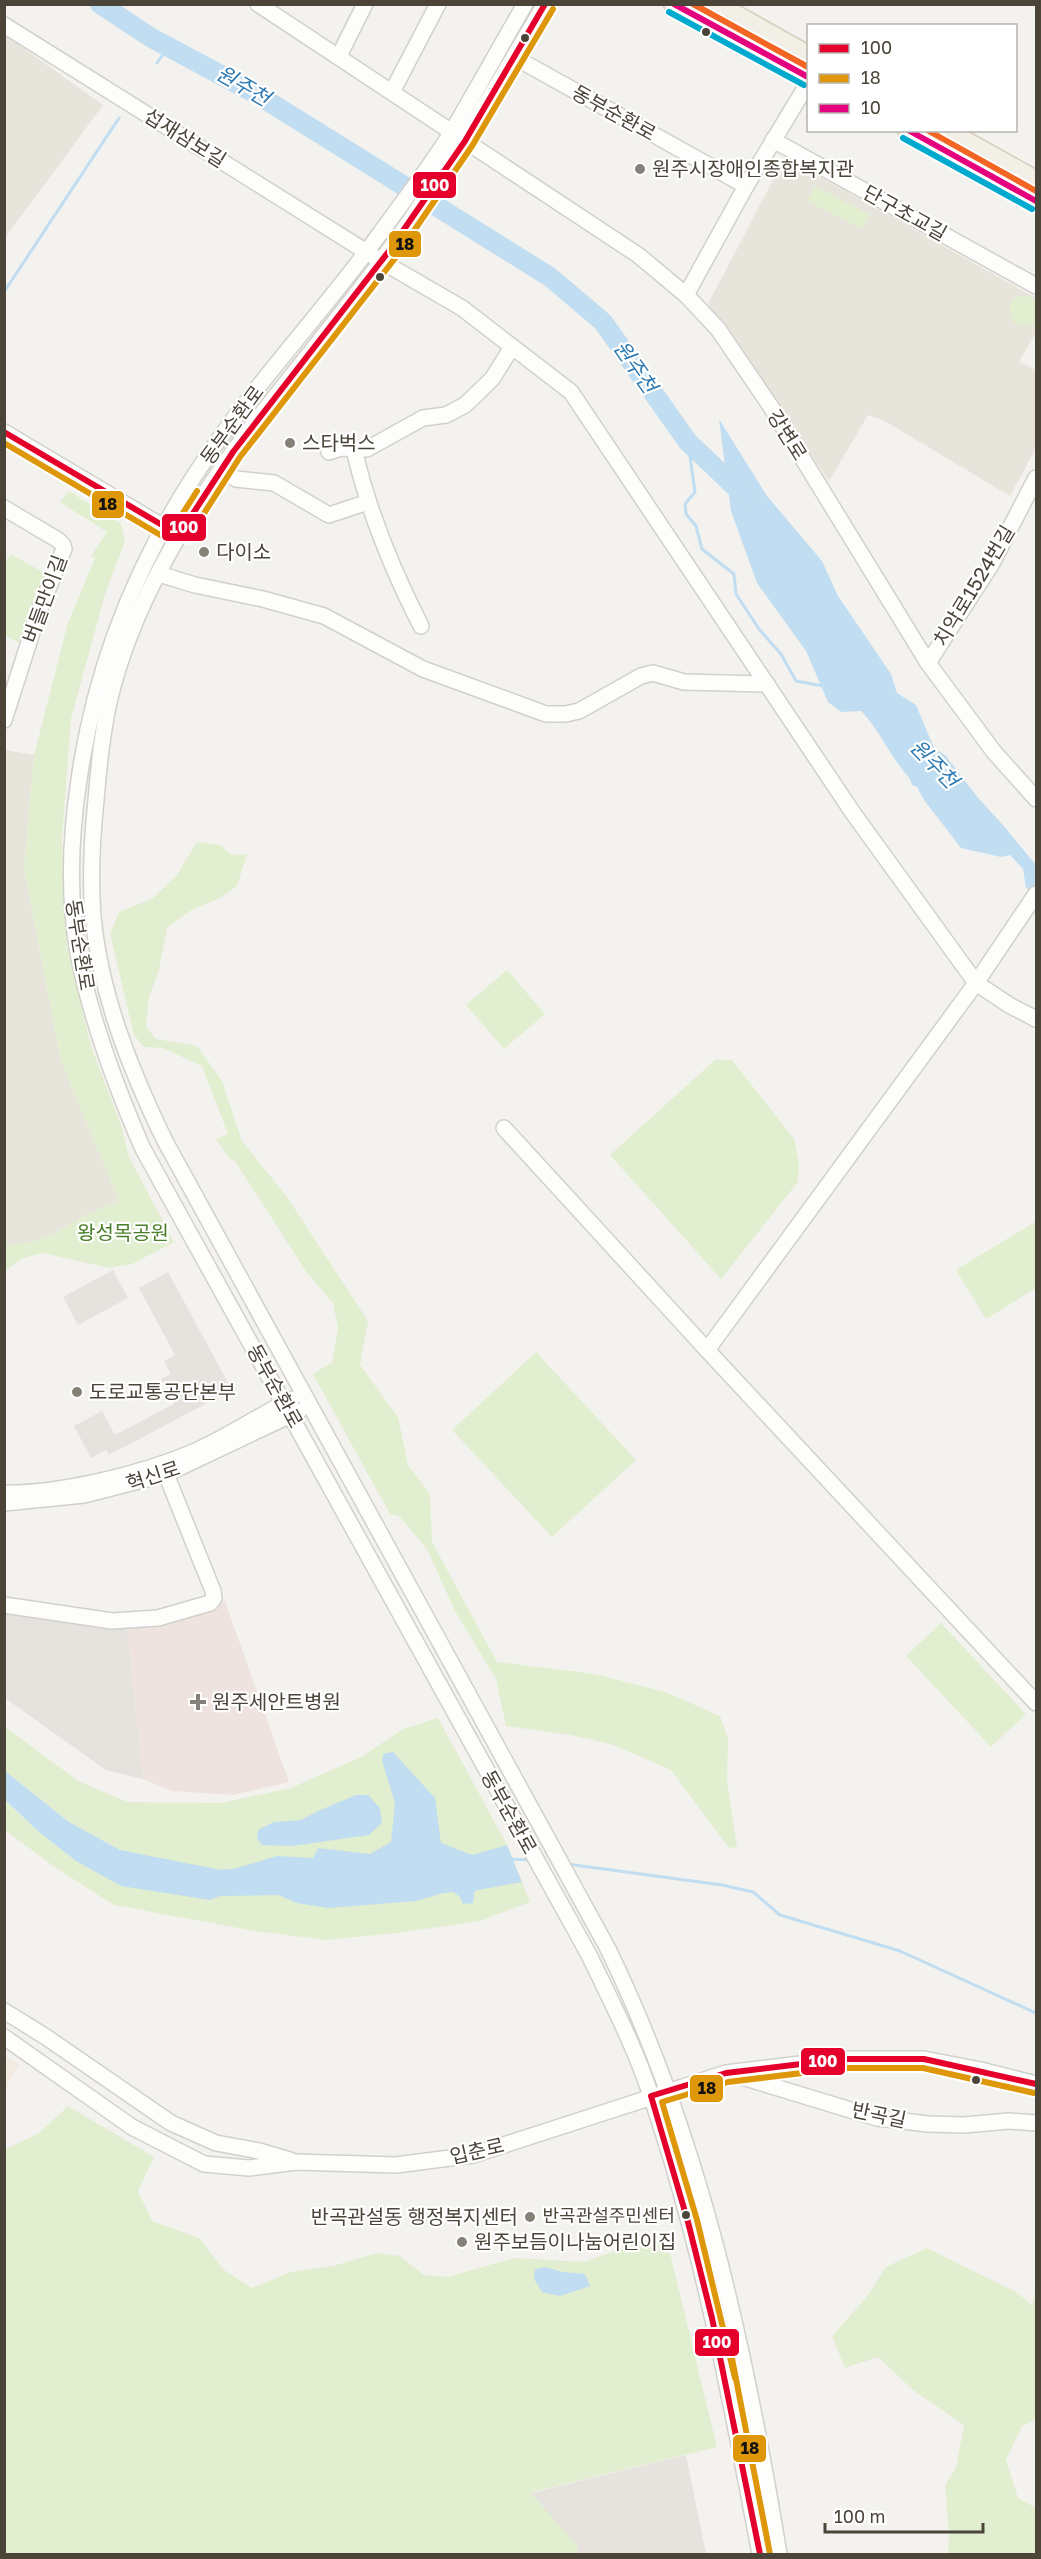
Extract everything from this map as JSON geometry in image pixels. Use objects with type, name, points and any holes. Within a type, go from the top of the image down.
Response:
[{"type":"main road","points":[[673,4],[807,76]]},
{"type":"main road","points":[[717,4],[807,54]]},
{"type":"main road","points":[[911,132],[1036,201]]},
{"type":"main road","points":[[950,132],[1036,180]]},
{"type":"street","name":"강변로","points":[[258,4],[392,92],[456,140],[638,255],[686,296],[718,328],[771,407],[928,663],[994,752],[1036,800]]},
{"type":"street","points":[[339,56],[365,4]]},
{"type":"street","points":[[392,92],[438,4]]},
{"type":"street","points":[[456,140],[514,57],[545,4]]},
{"type":"street","points":[[456,140],[521,6]]},
{"type":"street","name":"섭재삼보길","points":[[4,25],[370,246],[462,308],[571,392],[853,813],[979,977]]},
{"type":"street","name":"동부순환로","points":[[514,57],[746,186]]},
{"type":"street","points":[[686,296],[746,186],[807,85]]},
{"type":"street","name":"동부순환로","points":[[456,140],[370,246],[213,448],[148,553],[118,623],[95,691],[83,748],[70,854],[78,951],[97,1028],[142,1149],[599,1974],[630,2040],[651,2096],[688,2222],[726,2380],[760,2554]]},
{"type":"street","name":"동부순환로","points":[[456,140],[385,256],[222,470],[179,535],[159,574],[124,654],[111,696],[100,751],[92,850],[93,916],[112,1010],[155,1120],[193,1194],[570,1882],[608,1947],[631,1995],[669,2090],[709,2217],[746,2376],[779,2554]]},
{"type":"street","name":"단구초교길","points":[[773,140],[1036,286]]},
{"type":"street","points":[[330,452],[341,448],[367,449],[423,418],[446,415],[465,405],[492,379],[512,347]]},
{"type":"street","points":[[4,432],[179,535]]},
{"type":"street","points":[[354,449],[368,502],[388,557],[421,626]]},
{"type":"street","points":[[222,470],[236,479],[274,483],[329,515],[368,502]]},
{"type":"street","name":"치악로1524번길","points":[[928,663],[991,565],[1036,478]]},
{"type":"street","name":"버들만이길","points":[[4,508],[63,544],[11,677],[4,720]]},
{"type":"street","points":[[159,574],[324,616],[423,669],[546,714],[566,714],[579,711],[641,676],[653,673],[684,682],[767,684]]},
{"type":"street","points":[[707,1350],[979,977],[1036,894]]},
{"type":"street","points":[[979,977],[1009,1005],[1036,1019]]},
{"type":"street","points":[[504,1128],[1036,1703]]},
{"type":"street","points":[[287,1409],[307,1399]]},
{"type":"street","name":"혁신로","points":[[4,1503],[84,1495],[166,1474],[287,1409]]},
{"type":"street","name":"혁신로","points":[[4,1493],[77,1486],[148,1468],[193,1452],[287,1409]]},
{"type":"street","points":[[4,1605],[112,1621],[158,1618],[210,1603],[214,1598],[213,1591],[166,1474]]},
{"type":"street","name":"입춘로","points":[[4,2011],[46,2037],[171,2123],[216,2143],[259,2151],[296,2162]]},
{"type":"street","name":"입춘로","points":[[4,2037],[132,2127],[204,2164],[249,2168],[296,2162],[396,2164],[473,2155],[726,2073],[842,2059],[924,2059],[1036,2084]]},
{"type":"street","name":"반곡길","points":[[726,2073],[877,2118],[928,2124],[964,2125],[1009,2121],[1036,2123]]},
{"type":"street","points":[[726,2380],[746,2376]]},
{"type":"shaded area","points":[[5,35],[103,105],[5,238]]},
{"type":"shaded area","points":[[790,160],[1036,298],[1036,332],[1019,362],[1036,370],[1036,448],[1010,496],[883,420],[868,415],[829,481],[708,304],[782,163]]},
{"type":"shaded area","points":[[5,750],[34,755],[24,869],[61,1061],[119,1201],[85,1215],[56,1233],[36,1241],[5,1245]]},
{"type":"shaded area","points":[[113,1270],[128,1298],[78,1325],[63,1297]]},
{"type":"shaded area","points":[[168,1272],[232,1390],[109,1455],[106,1450],[91,1458],[74,1426],[102,1411],[115,1435],[174,1404],[161,1379],[171,1374],[164,1361],[175,1355],[139,1288]]},
{"type":"shaded area","name":"원주세안트병원","points":[[225,1601],[289,1782],[233,1795],[172,1791],[143,1779],[127,1625],[142,1625]]},
{"type":"shaded area","points":[[5,1611],[127,1625],[143,1779],[106,1770],[5,1698]]},
{"type":"shaded area","points":[[5,2057],[19,2064],[5,2089]]},
{"type":"shaded area","points":[[686,2455],[706,2554],[578,2554],[577,2545],[531,2493]]},
{"type":"green space","points":[[815,186],[870,215],[862,229],[807,201]]},
{"type":"green space","points":[[1024,296],[1030,297],[1038,305],[1038,317],[1030,325],[1024,326],[1018,325],[1010,317],[1009,311],[1010,305],[1018,297]]},
{"type":"green space","name":"왕성목공원","points":[[69,491],[121,524],[125,541],[105,594],[71,719],[62,839],[67,947],[91,1046],[122,1128],[129,1157],[174,1242],[132,1264],[109,1268],[43,1253],[23,1258],[5,1271],[5,1245],[36,1241],[56,1233],[85,1215],[119,1201],[61,1061],[24,869],[34,755],[68,623],[95,558],[91,556],[107,532],[60,502]]},
{"type":"green space","points":[[11,554],[48,575],[23,644],[5,636],[4,564]]},
{"type":"green space","points":[[197,842],[220,845],[232,855],[247,854],[237,886],[222,897],[190,911],[167,928],[159,970],[149,997],[146,1027],[156,1039],[197,1046],[222,1081],[242,1141],[287,1197],[368,1321],[360,1365],[398,1417],[408,1465],[430,1494],[432,1542],[497,1662],[595,1674],[665,1692],[720,1716],[728,1738],[727,1782],[737,1847],[729,1848],[671,1770],[614,1745],[571,1735],[506,1726],[496,1679],[455,1611],[427,1549],[399,1516],[390,1514],[313,1374],[332,1362],[338,1328],[333,1303],[307,1273],[235,1161],[229,1158],[216,1139],[228,1134],[202,1066],[163,1048],[144,1047],[134,1035],[110,934],[119,912],[152,899],[177,875]]},
{"type":"green space","points":[[507,970],[545,1014],[504,1049],[466,1005]]},
{"type":"green space","points":[[715,1060],[732,1060],[794,1139],[799,1162],[798,1182],[721,1279],[610,1155]]},
{"type":"green space","points":[[1035,1222],[1036,1288],[986,1319],[956,1270]]},
{"type":"green space","points":[[536,1352],[636,1460],[552,1537],[452,1430]]},
{"type":"green space","points":[[941,1623],[1026,1714],[991,1747],[906,1656]]},
{"type":"green space","points":[[438,1718],[507,1845],[530,1902],[480,1921],[326,1940],[255,1931],[114,1905],[56,1868],[5,1830],[4,1800],[76,1861],[116,1883],[120,1850],[69,1822],[5,1771],[5,1727],[80,1782],[128,1802],[221,1803],[291,1788],[361,1757],[403,1729]]},
{"type":"green space","points":[[68,2106],[154,2157],[138,2191],[152,2221],[199,2238],[224,2270],[252,2288],[291,2272],[333,2266],[377,2253],[400,2256],[424,2275],[447,2277],[514,2258],[584,2262],[665,2233],[717,2447],[532,2492],[577,2545],[578,2554],[5,2554],[4,2150],[39,2133]]},
{"type":"green space","points":[[927,2248],[1016,2292],[1032,2305],[1036,2287],[1036,2419],[1022,2426],[1006,2460],[1018,2498],[1036,2508],[1036,2554],[948,2554],[945,2485],[956,2468],[964,2425],[913,2390],[878,2357],[845,2368],[832,2336],[866,2298],[886,2267]]},
{"type":"water","points":[[719,419],[767,496],[822,561],[838,596],[891,674],[897,693],[916,705],[934,748],[945,755],[979,799],[1036,865],[1036,894],[1026,888],[1023,869],[1010,855],[1001,857],[961,848],[924,800],[917,787],[912,785],[861,711],[841,712],[828,702],[806,651],[757,583],[731,511]]},
{"type":"water","points":[[393,1752],[435,1798],[441,1843],[472,1855],[507,1845],[522,1882],[477,1890],[474,1892],[473,1903],[463,1904],[460,1897],[453,1892],[416,1901],[328,1908],[297,1903],[278,1895],[220,1896],[210,1900],[121,1886],[76,1861],[39,1832],[5,1800],[5,1771],[69,1822],[120,1850],[221,1870],[237,1868],[277,1856],[313,1858],[318,1848],[370,1854],[391,1842],[395,1803],[382,1761],[383,1754]]},
{"type":"water","points":[[356,1795],[368,1795],[380,1808],[382,1823],[369,1835],[292,1846],[262,1845],[257,1838],[258,1830],[274,1822],[301,1820]]},
{"type":"water","points":[[546,2267],[562,2272],[585,2274],[590,2286],[560,2296],[542,2292],[534,2279],[535,2269]]},
{"type":"waterway","name":"원주천","points":[[100,4],[150,37],[258,95],[550,277],[603,322],[688,442],[745,496]]},
{"type":"waterway","points":[[157,63],[169,46]]},
{"type":"waterway","points":[[4,292],[119,118]]},
{"type":"waterway","points":[[688,442],[695,492],[685,504],[686,514],[696,526],[702,549],[734,574],[736,594],[759,629],[781,654],[796,681],[823,686]]},
{"type":"waterway","points":[[510,1859],[530,1860]]},
{"type":"waterway","points":[[567,1864],[722,1885],[753,1892],[780,1915],[900,1951],[1036,2013]]},
{"type":"transit line","name":"100","points":[[4,432],[179,535],[233,452],[389,251],[465,141],[545,4]]},
{"type":"transit line","name":"10","points":[[674,4],[807,76]]},
{"type":"transit line","points":[[693,4],[807,66]]},
{"type":"transit line","name":"18","points":[[187,540],[240,457],[396,257],[472,146],[553,9]]},
{"type":"transit line","points":[[669,12],[804,85]]},
{"type":"transit line","name":"10","points":[[912,132],[1036,201]]},
{"type":"transit line","points":[[931,132],[1036,191]]},
{"type":"transit line","points":[[903,138],[1032,209]]},
{"type":"transit line","name":"18","points":[[4,443],[162,536],[171,532],[197,491]]},
{"type":"transit line","name":"100","points":[[760,2554],[712,2318],[688,2222],[651,2096],[726,2073],[842,2059],[924,2059],[1036,2084]]},
{"type":"transit line","name":"18","points":[[735,2378],[697,2220],[662,2102],[728,2082],[843,2068],[923,2068],[1034,2093]]},
{"type":"transit line","name":"18","points":[[729,2343],[770,2554]]},
{"type":"place","name":"원주시장애인종합복지관","points":[[640,169]]},
{"type":"place","name":"스타벅스","points":[[290,443]]},
{"type":"place","name":"다이소","points":[[204,552]]},
{"type":"place","name":"도로교통공단본부","points":[[77,1392]]},
{"type":"place","name":"원주세안트병원","points":[[198,1702]]},
{"type":"place","name":"반곡관설주민센터","points":[[686,2215]]},
{"type":"place","name":"반곡관설동 행정복지센터","points":[[530,2217]]},
{"type":"place","name":"원주보듬이나눔어린이집","points":[[462,2242]]}]
